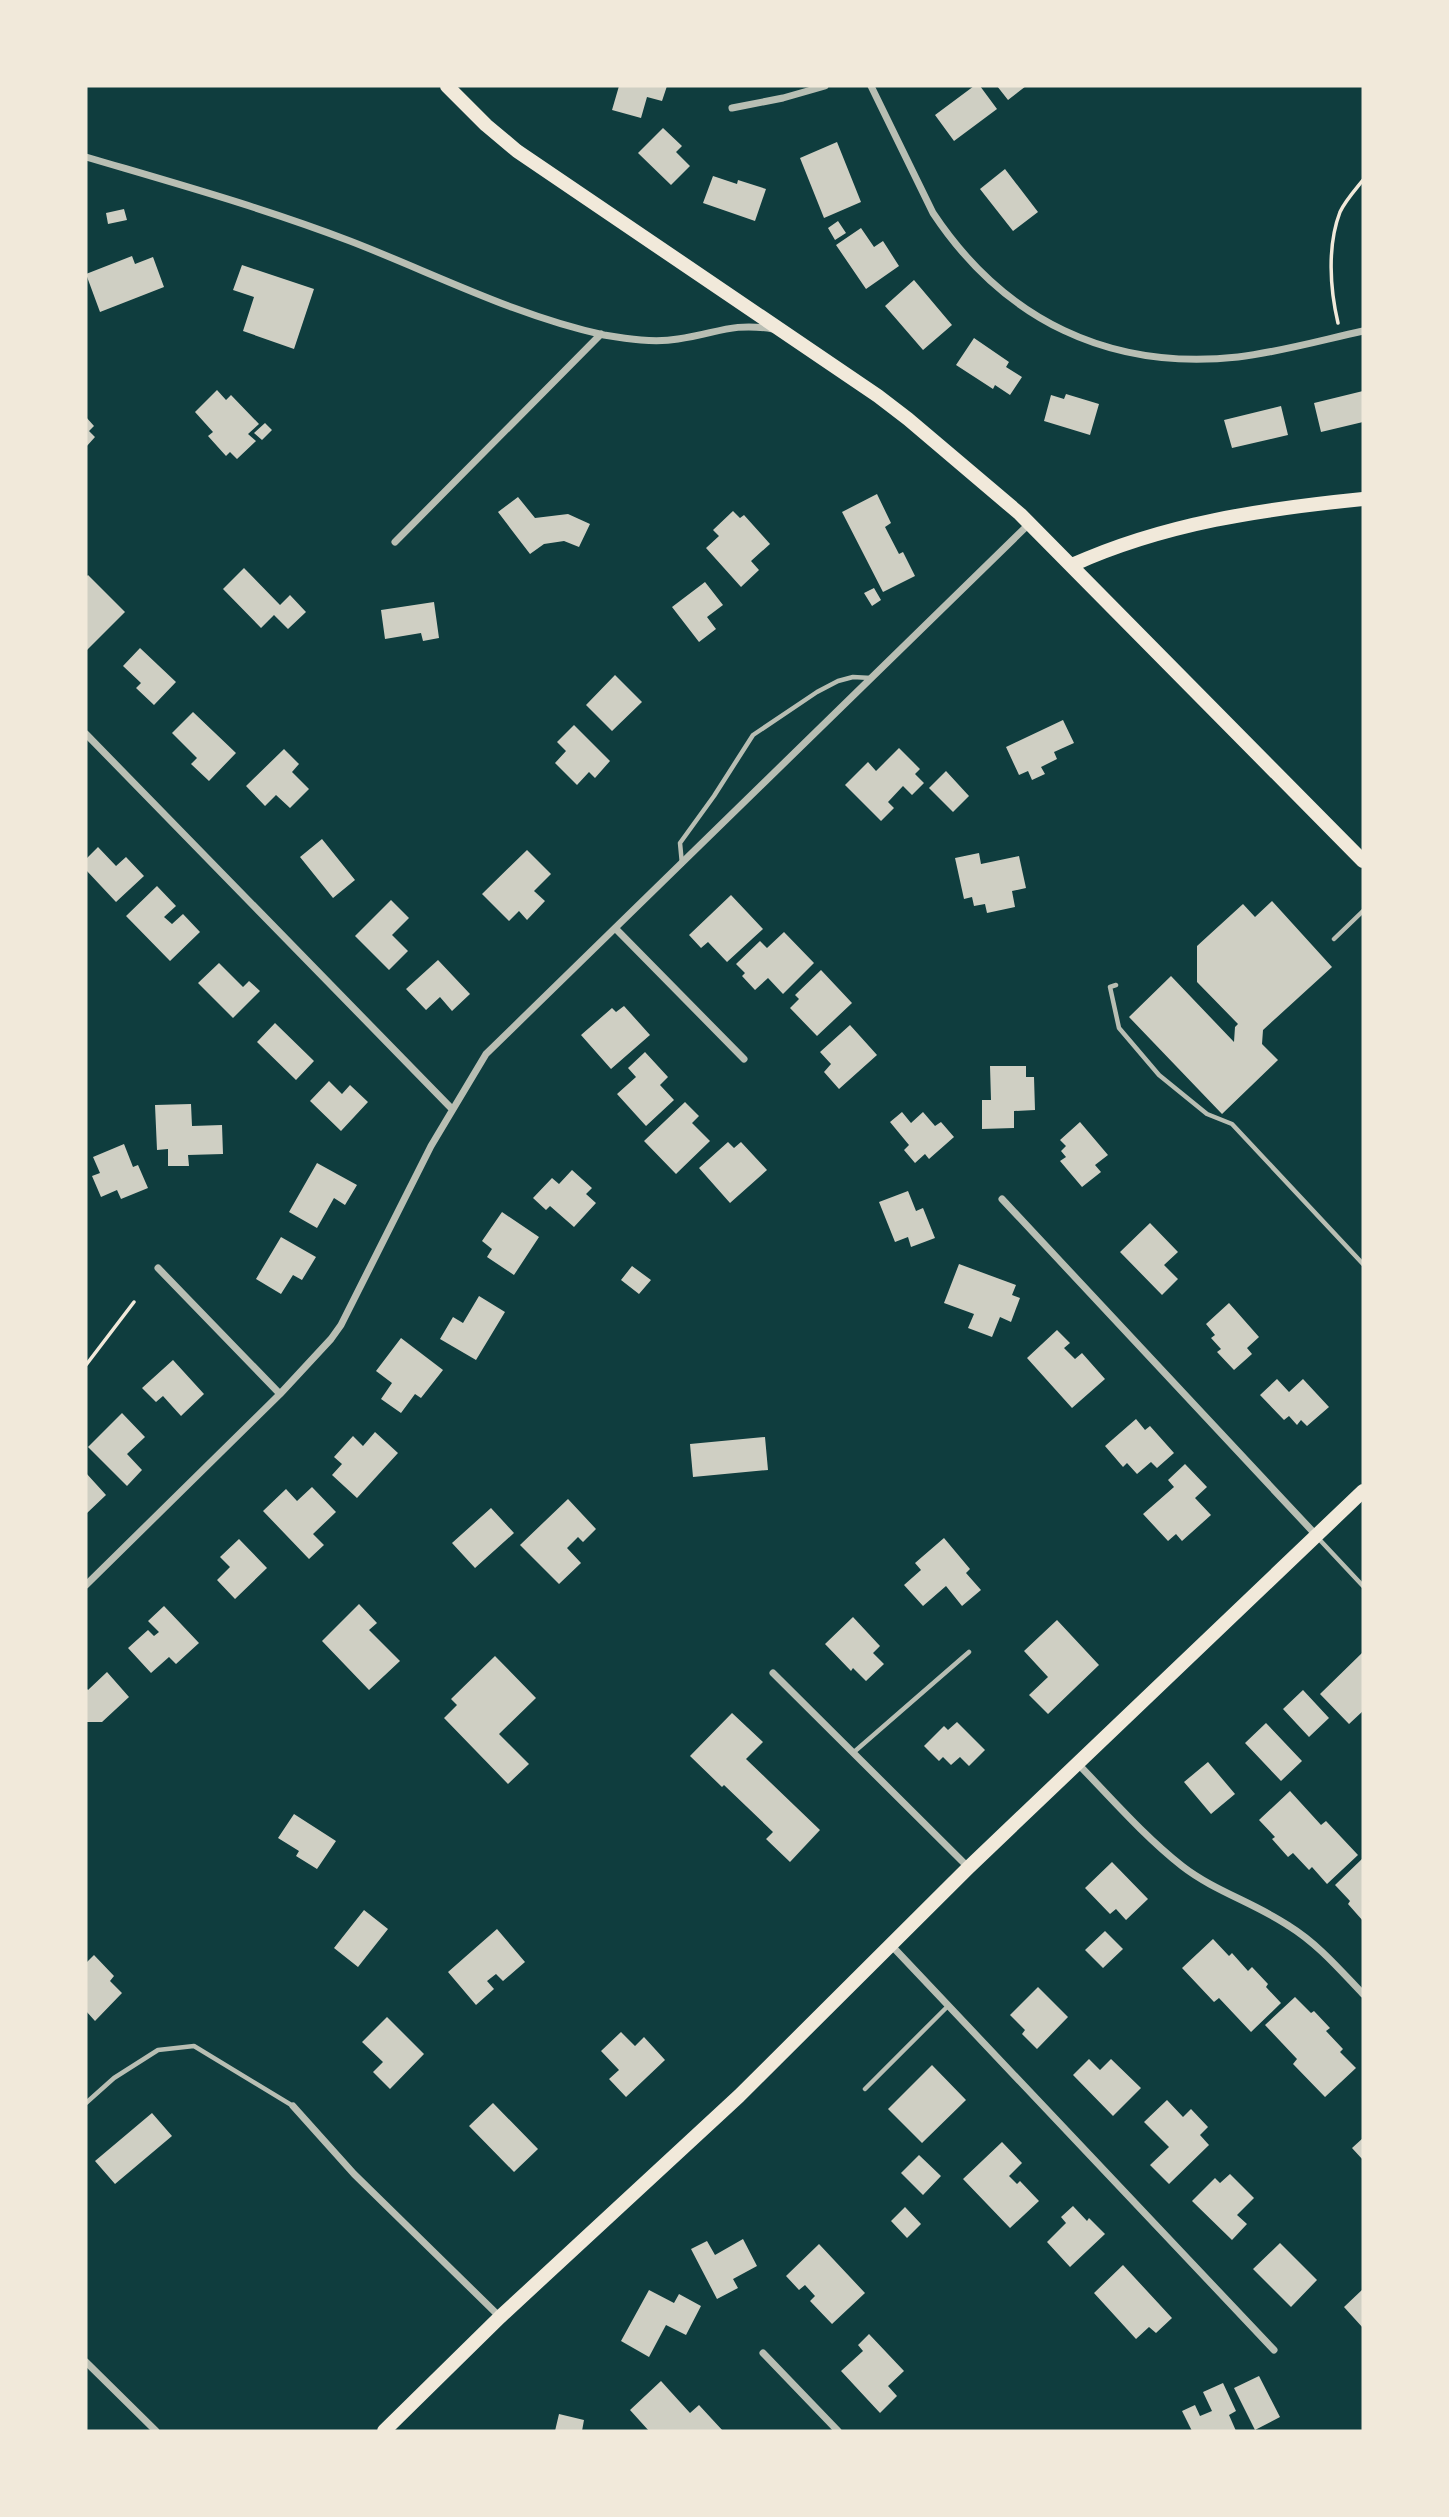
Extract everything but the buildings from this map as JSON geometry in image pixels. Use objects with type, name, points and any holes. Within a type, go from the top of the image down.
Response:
[{"type":"main road","points":[[447,86],[517,151],[908,419],[1020,514],[1363,861]]},
{"type":"main road","points":[[1072,565],[1114,546],[1229,516],[1363,499]]},
{"type":"main road","points":[[384,2431],[500,2317],[739,2096],[968,1868],[1079,1765],[1363,1491]]},
{"type":"street","points":[[732,108],[825,86]]},
{"type":"street","points":[[871,86],[933,213],[946,232],[968,260],[995,286],[1048,322],[1088,341],[1120,350],[1154,357],[1195,359],[1240,357],[1363,331]]},
{"type":"street","points":[[86,157],[210,194],[347,240],[525,311],[601,334],[631,340],[678,339],[724,328],[753,326],[780,330]]},
{"type":"street","points":[[395,542],[601,334]]},
{"type":"street","points":[[86,1585],[280,1394],[331,1339],[341,1325],[431,1146],[486,1054],[1028,524]]},
{"type":"street","points":[[86,734],[452,1109]]},
{"type":"street","points":[[616,929],[744,1059]]},
{"type":"street","points":[[1002,1199],[1316,1535]]},
{"type":"street","points":[[158,1268],[280,1394]]},
{"type":"street","points":[[773,1673],[968,1868]]},
{"type":"street","points":[[1079,1765],[1183,1867],[1213,1886],[1262,1909],[1292,1927],[1320,1950],[1363,1994]]},
{"type":"street","points":[[891,1945],[1274,2350]]},
{"type":"street","points":[[293,2106],[354,2174],[500,2317]]},
{"type":"street","points":[[763,2353],[838,2431]]},
{"type":"street","points":[[86,2362],[156,2431]]},
{"type":"lane","points":[[682,864],[680,843],[753,735],[838,681],[853,677],[872,678]]},
{"type":"lane","points":[[1334,939],[1363,911]]},
{"type":"lane","points":[[1116,985],[1110,987],[1119,1028],[1159,1075],[1208,1114],[1233,1124],[1363,1264]]},
{"type":"lane","points":[[1316,1535],[1363,1586]]},
{"type":"lane","points":[[854,1752],[969,1652]]},
{"type":"lane","points":[[865,2089],[948,2006]]},
{"type":"lane","points":[[86,2103],[114,2078],[158,2050],[194,2046],[293,2106]]},
{"type":"path","points":[[1340,336],[1331,278],[1333,241],[1341,211],[1363,180]]},
{"type":"path","points":[[86,1365],[134,1302]]}]
